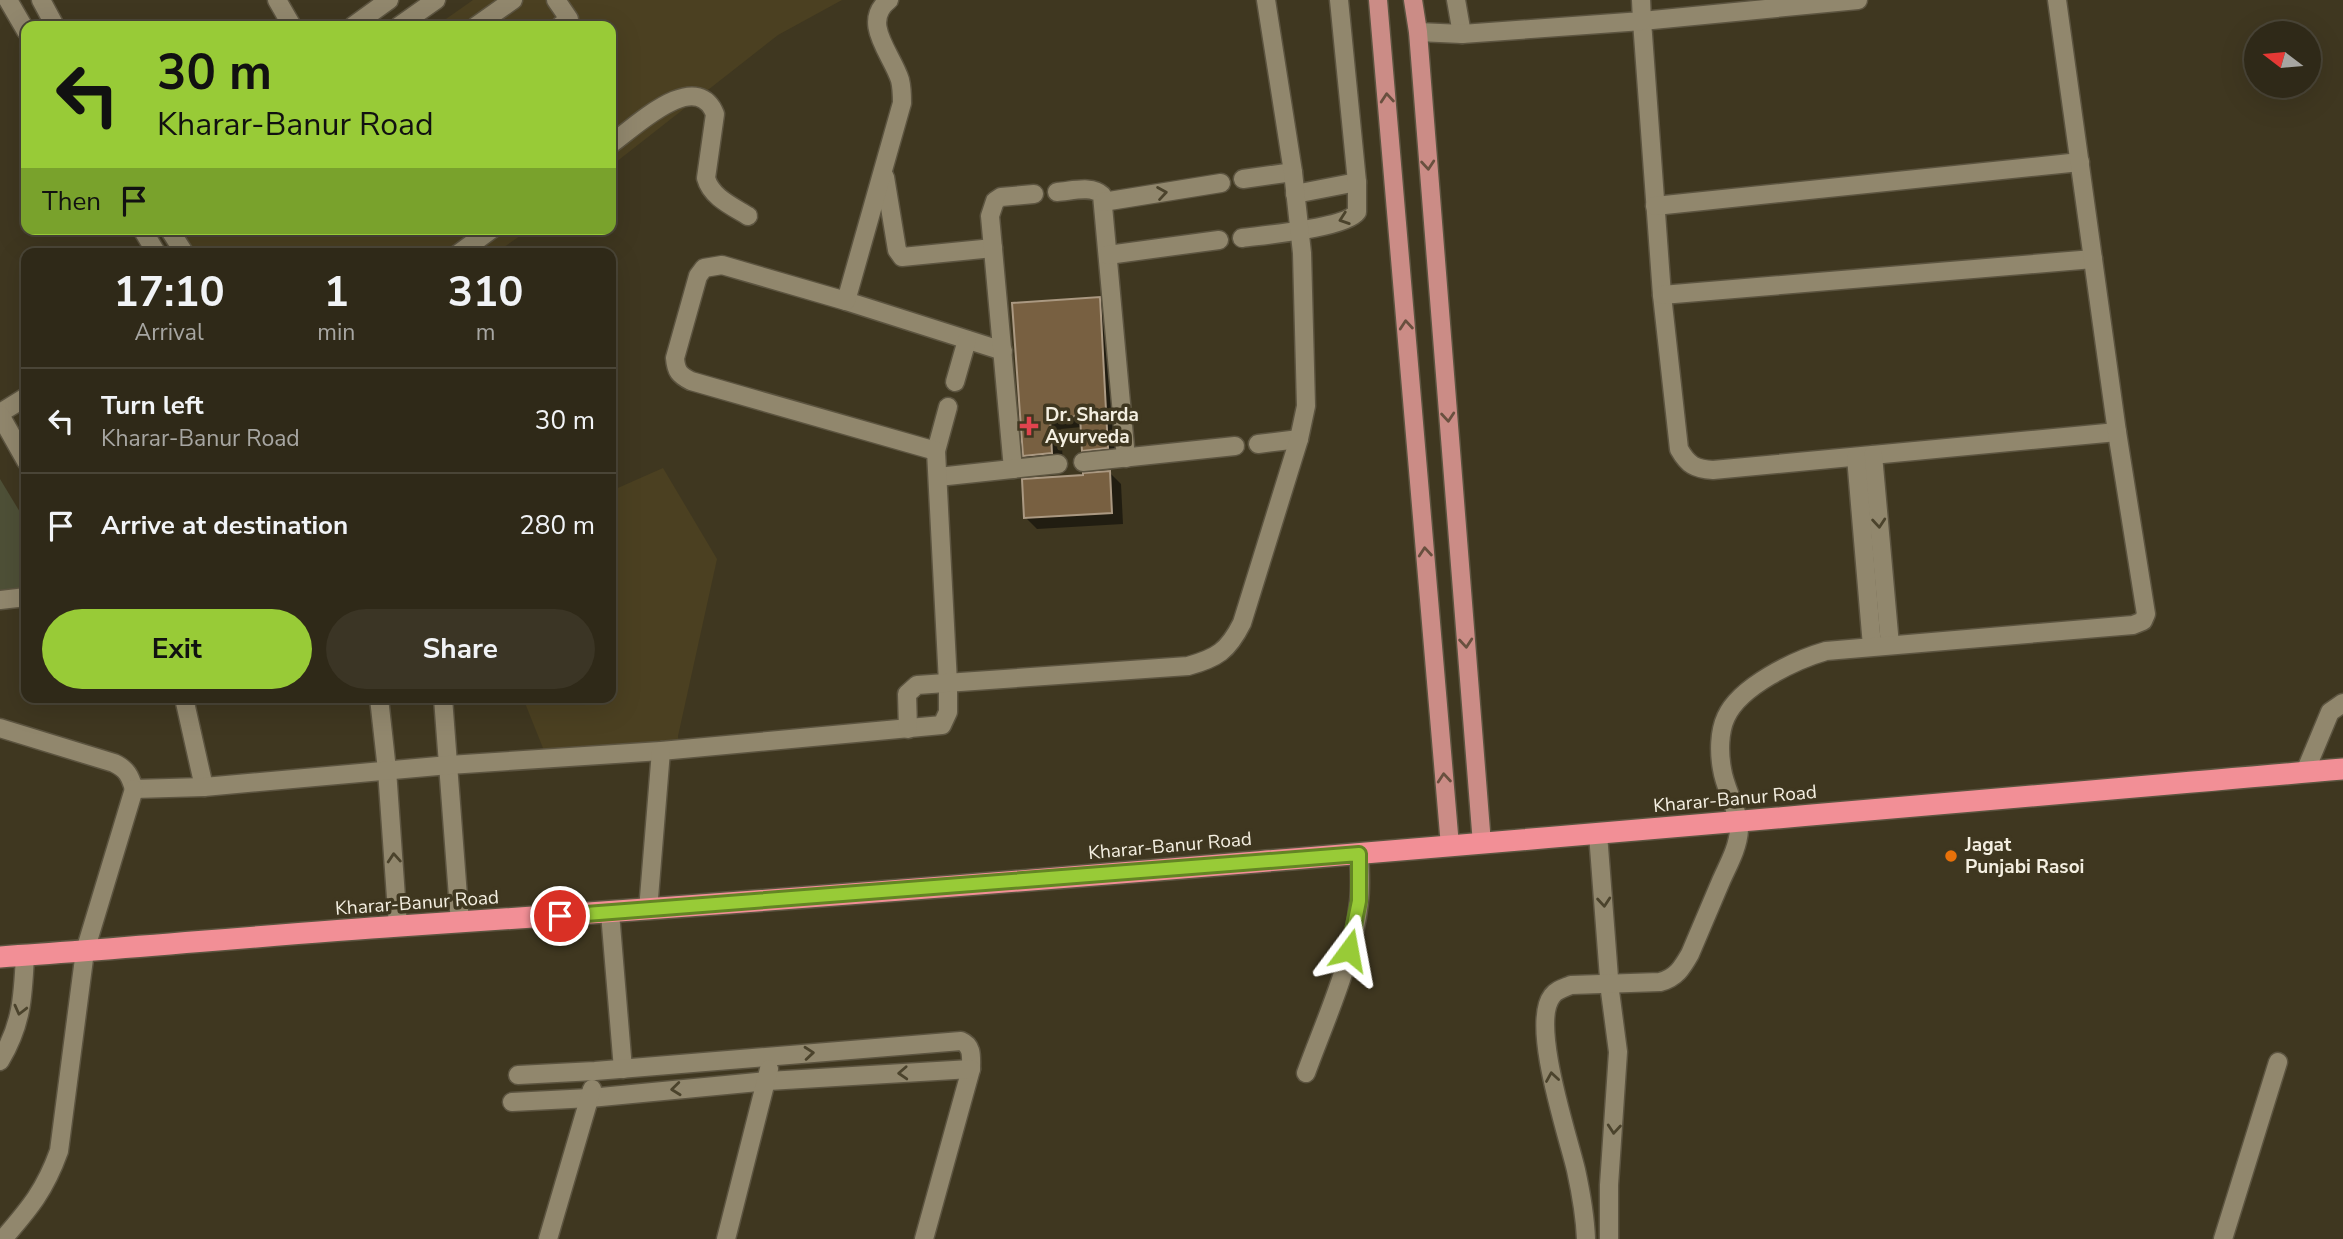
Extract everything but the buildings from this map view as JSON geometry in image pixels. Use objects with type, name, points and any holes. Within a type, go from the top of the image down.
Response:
[{"type":"highway","name":"Kharar-Banur Road","points":[[0,957],[398,926],[610,913],[1359,854],[2343,769]]},
{"type":"main road","points":[[1378,0],[1450,846]]},
{"type":"main road","points":[[1413,0],[1418,32],[1482,844]]},
{"type":"street","points":[[8,0],[21,22]]},
{"type":"street","points":[[41,0],[52,21]]},
{"type":"street","points":[[277,0],[289,21]]},
{"type":"street","points":[[360,21],[389,0]]},
{"type":"street","points":[[406,21],[436,0]]},
{"type":"street","points":[[483,21],[513,0]]},
{"type":"street","points":[[556,0],[569,19],[566,21]]},
{"type":"street","points":[[846,301],[902,103],[900,79],[878,31],[876,16],[880,7],[889,0]]},
{"type":"street","points":[[908,729],[906,700],[911,689],[917,685],[1188,666],[1207,661],[1233,642],[1242,623],[1299,439],[1306,406],[1307,372],[1299,230],[1293,172],[1266,0]]},
{"type":"street","points":[[1242,238],[1299,230],[1349,220],[1354,216],[1358,206],[1357,182],[1339,0]]},
{"type":"street","points":[[1456,0],[1462,34]]},
{"type":"street","points":[[1641,0],[1662,295],[1679,449],[1686,461],[1698,469],[1713,470],[2117,432]]},
{"type":"street","points":[[1418,32],[1462,34],[1642,22],[1858,0]]},
{"type":"street","points":[[1586,1239],[1581,1195],[1552,1077],[1547,1011],[1551,996],[1571,985],[1660,982],[1670,979],[1681,969],[1736,846],[1738,821],[1727,792],[1720,742],[1726,716],[1740,699],[1780,668],[1826,651],[2133,625],[2143,621],[2146,607],[2117,432],[2057,0]]},
{"type":"street","points":[[616,141],[677,98],[704,98],[715,114],[706,178],[709,187],[716,195],[748,216]]},
{"type":"street","points":[[1655,206],[2080,162]]},
{"type":"street","points":[[884,170],[897,250],[902,257],[993,248]]},
{"type":"street","points":[[1243,179],[1293,172]]},
{"type":"street","points":[[1295,194],[1357,182]]},
{"type":"street","points":[[1103,202],[1221,183]]},
{"type":"street","points":[[1058,192],[1093,189],[1099,191],[1103,202],[1126,458]]},
{"type":"street","points":[[1013,468],[990,216],[995,201],[1001,197],[1034,194]]},
{"type":"street","points":[[466,248],[484,235]]},
{"type":"street","points":[[1108,255],[1219,240]]},
{"type":"street","points":[[1662,295],[2093,260]]},
{"type":"street","points":[[936,451],[691,381],[680,375],[675,358],[698,276],[704,268],[722,265],[1003,351]]},
{"type":"street","points":[[955,382],[967,340]]},
{"type":"street","points":[[20,436],[0,414],[21,400]]},
{"type":"street","points":[[134,789],[661,751],[942,724],[946,720],[948,683],[936,451],[948,407]]},
{"type":"street","points":[[1258,444],[1299,439]]},
{"type":"street","points":[[1083,462],[1234,446]]},
{"type":"street","points":[[1865,456],[1881,646]]},
{"type":"street","points":[[938,477],[1058,464]]},
{"type":"street","points":[[0,600],[21,598]]},
{"type":"street","points":[[185,703],[204,786]]},
{"type":"street","points":[[380,703],[398,926]]},
{"type":"street","points":[[443,703],[460,923]]},
{"type":"street","points":[[2305,772],[2330,712],[2343,703]]},
{"type":"street","points":[[0,728],[123,767],[134,789],[85,951],[59,1151],[50,1177],[37,1199],[3,1239]]},
{"type":"street","points":[[648,910],[661,751]]},
{"type":"street","points":[[1598,834],[1618,1052],[1609,1185],[1609,1239]]},
{"type":"street","points":[[1307,1073],[1354,931],[1359,901],[1359,854]]},
{"type":"street","points":[[610,913],[623,1069]]},
{"type":"street","points":[[0,1061],[7,1050],[22,1007],[25,955]]},
{"type":"street","points":[[518,1075],[961,1041],[968,1044],[970,1049],[971,1069],[924,1239]]},
{"type":"street","points":[[726,1239],[768,1081],[771,1057]]},
{"type":"street","points":[[2223,1239],[2278,1062]]},
{"type":"street","points":[[512,1102],[590,1098],[768,1081],[971,1069]]},
{"type":"street","points":[[548,1239],[590,1098],[595,1071]]},
{"type":"shaded area","points":[[473,0],[842,0],[778,35],[616,162],[616,21],[443,21]]},
{"type":"shaded area","points":[[179,235],[521,235],[503,248],[185,248]]},
{"type":"shaded area","points":[[663,468],[717,559],[678,736],[679,746],[547,758],[525,703],[616,703],[616,489]]},
{"type":"green space","points":[[0,479],[21,514],[21,588],[0,595]]},
{"type":"place","name":"Dr. Sharda Ayurveda","points":[[1029,426]]},
{"type":"place","name":"Jagat Punjabi Rasoi","points":[[1951,856]]},
{"type":"route","points":[[560,916],[1359,854],[1359,901],[1349,950]]}]
